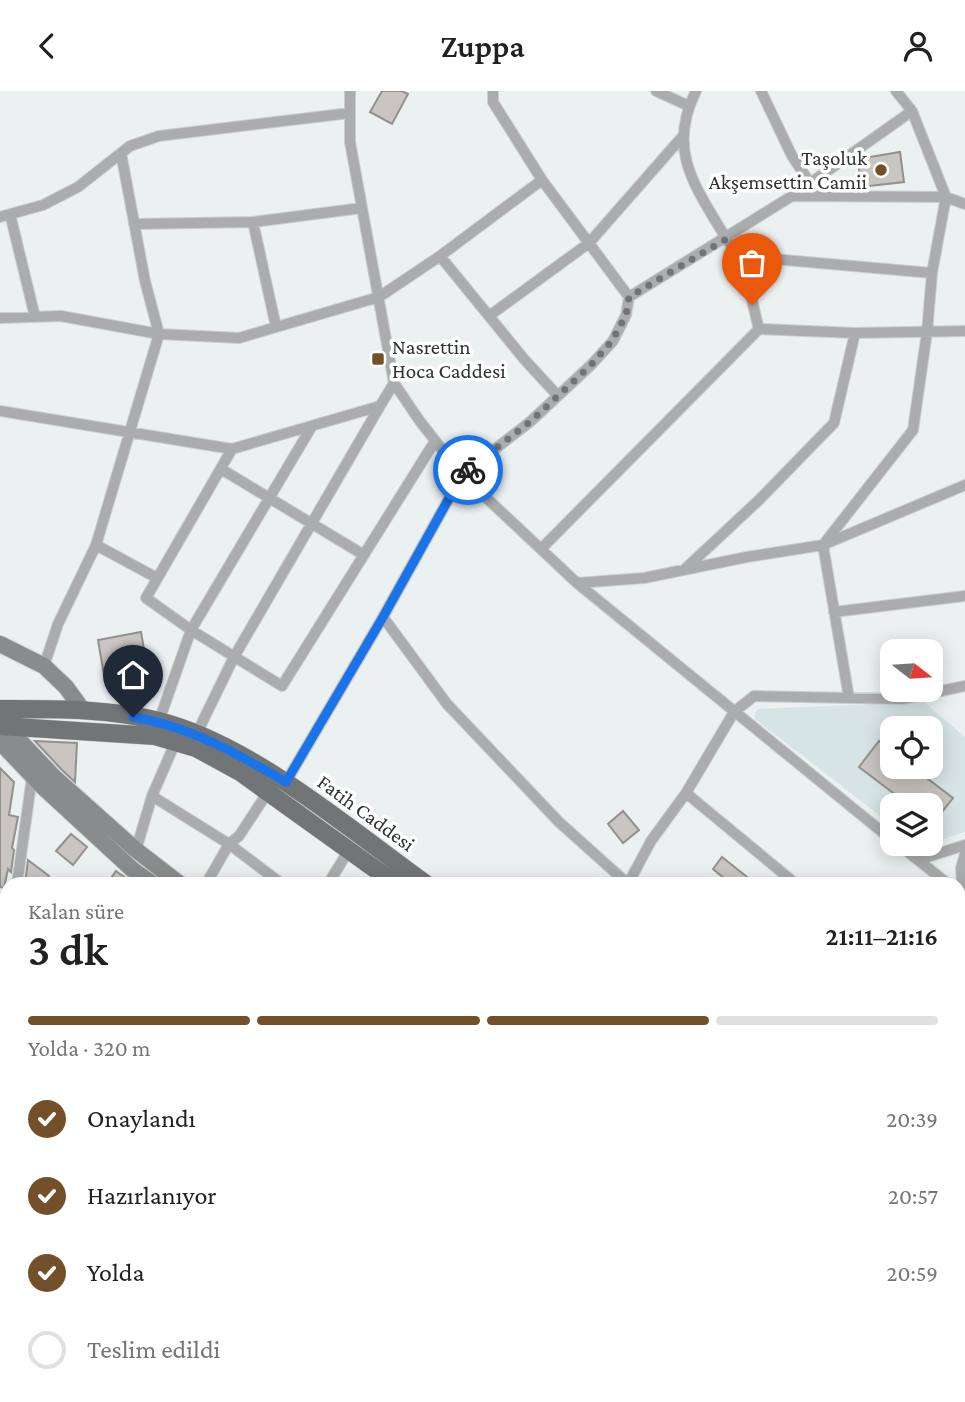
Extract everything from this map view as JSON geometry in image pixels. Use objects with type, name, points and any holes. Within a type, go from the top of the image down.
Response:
[{"type":"main road","name":"Fatih Caddesi","points":[[1,724],[82,709],[159,721],[245,758],[286,782],[416,877]]},
{"type":"main road","name":"Fatih Caddesi","points":[[1,724],[155,736],[176,741],[240,772],[387,877]]},
{"type":"street","points":[[350,91],[350,142],[394,383],[435,441],[462,475],[577,583],[880,830]]},
{"type":"street","points":[[286,782],[462,475],[531,421],[591,365],[612,341],[626,315],[629,297],[542,180],[493,103],[494,91]]},
{"type":"street","points":[[656,91],[689,106]]},
{"type":"street","points":[[696,91],[689,106],[682,137],[685,158],[695,186],[739,256],[759,329]]},
{"type":"street","points":[[761,91],[792,156],[810,183]]},
{"type":"street","points":[[849,698],[823,545],[913,430],[928,332],[933,273],[946,197],[912,111],[896,91]]},
{"type":"street","points":[[629,297],[726,239],[912,111]]},
{"type":"street","points":[[35,317],[5,216],[43,205],[78,187],[130,146],[159,136],[349,113]]},
{"type":"street","points":[[489,316],[589,243],[682,137]]},
{"type":"street","points":[[44,666],[58,624],[96,545],[159,334],[145,281],[121,153]]},
{"type":"street","points":[[0,318],[61,317],[159,334],[239,338],[379,297],[440,256],[542,180]]},
{"type":"street","points":[[792,195],[946,197],[965,204]]},
{"type":"street","points":[[134,224],[253,222],[362,208]]},
{"type":"street","points":[[253,222],[276,327]]},
{"type":"street","points":[[440,256],[558,396]]},
{"type":"street","points":[[739,256],[933,273]]},
{"type":"street","points":[[541,549],[759,329],[855,333],[965,331]]},
{"type":"street","points":[[684,570],[834,423],[855,333]]},
{"type":"street","points":[[196,735],[234,657],[394,383]]},
{"type":"street","points":[[0,411],[232,449],[380,406]]},
{"type":"street","points":[[159,721],[191,630],[312,426]]},
{"type":"street","points":[[232,449],[146,598],[191,630],[282,686],[435,441]]},
{"type":"street","points":[[221,469],[364,555]]},
{"type":"street","points":[[577,583],[644,578],[823,545],[965,485]]},
{"type":"street","points":[[96,545],[157,578]]},
{"type":"street","points":[[834,612],[965,596]]},
{"type":"street","points":[[383,617],[447,704],[559,822],[620,877]]},
{"type":"street","points":[[0,644],[44,666],[66,687],[82,709]]},
{"type":"street","points":[[632,877],[651,841],[686,793],[734,712],[754,696],[901,699],[965,686]]},
{"type":"street","points":[[1,724],[32,777],[144,877]]},
{"type":"street","points":[[1,724],[54,777],[136,850],[171,877]]},
{"type":"street","points":[[136,850],[152,796],[176,741]]},
{"type":"street","points":[[19,877],[32,777]]},
{"type":"street","points":[[210,877],[229,844],[239,836],[268,792]]},
{"type":"street","points":[[686,793],[788,877]]},
{"type":"street","points":[[152,796],[229,844],[273,877]]},
{"type":"street","points":[[918,860],[965,845]]},
{"type":"street","points":[[332,877],[349,849]]},
{"type":"street","points":[[961,877],[965,854]]},
{"type":"street","points":[[913,856],[939,877]]},
{"type":"shaded area","points":[[924,702],[940,716],[880,716],[880,779],[943,779],[943,718],[965,737],[965,832],[943,839],[943,793],[880,793],[880,816],[755,719],[755,712],[759,709]]},
{"type":"building","points":[[382,91],[402,91],[408,94],[392,124],[370,112]]},
{"type":"building","name":"Taşoluk Akşemsettin Camii","points":[[900,152],[904,182],[861,187],[858,159]]},
{"type":"building","points":[[141,632],[147,667],[104,675],[98,640]]},
{"type":"building","points":[[35,741],[77,743],[75,782],[61,769]]},
{"type":"building","points":[[879,741],[880,779],[928,779],[953,798],[943,811],[943,793],[893,793],[859,767]]},
{"type":"building","points":[[0,768],[14,782],[9,815],[18,817],[11,872],[8,869],[6,877],[0,877]]},
{"type":"building","points":[[623,811],[639,830],[623,843],[608,824]]},
{"type":"building","points":[[71,834],[87,847],[73,865],[56,851]]},
{"type":"building","points":[[722,857],[747,877],[723,877],[713,869]]},
{"type":"building","points":[[28,860],[49,876],[48,877],[26,877]]},
{"type":"building","points":[[116,871],[124,877],[112,877]]},
{"type":"way so far","points":[[468,470],[531,421],[591,365],[612,341],[626,315],[629,297],[726,239],[739,256],[752,305]]},
{"type":"place","name":"Taşoluk Akşemsettin Camii","points":[[881,170]]},
{"type":"place","name":"Nasrettin Hoca Caddesi","points":[[378,359]]},
{"type":"route","points":[[133,717],[159,721],[196,735],[245,758],[286,782],[462,475],[468,470]]}]
